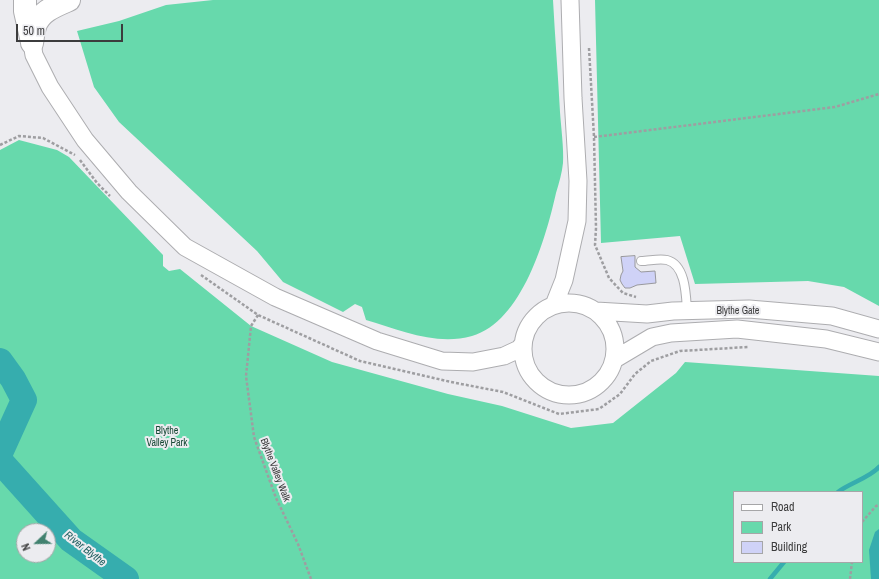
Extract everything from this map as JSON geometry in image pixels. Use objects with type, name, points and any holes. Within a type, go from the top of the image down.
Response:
[{"type":"highway","points":[[25,0],[32,43]]},
{"type":"highway","points":[[32,43],[35,26],[42,16],[50,8],[69,0]]},
{"type":"street","points":[[554,305],[564,280],[577,221],[578,181],[573,98],[570,0]]},
{"type":"street","points":[[32,43],[34,54],[50,87],[85,140],[128,192],[185,247],[275,297],[376,341],[442,361],[473,362],[504,356],[519,348],[523,344]]},
{"type":"street","points":[[568,303],[582,304],[596,311],[606,320],[613,332],[616,345],[615,359],[610,372],[601,384],[590,392],[576,396],[562,395],[548,391],[537,383],[528,371],[524,358],[523,344],[526,331],[533,320],[542,311],[554,305],[568,303]]},
{"type":"street","name":"Blythe Gate","points":[[596,311],[648,314],[749,309],[832,316],[879,329]]},
{"type":"street","name":"Blythe Gate","points":[[615,359],[652,337],[671,333],[727,329],[826,339],[879,352]]},
{"type":"lane","points":[[641,261],[666,260],[674,264],[682,275],[687,311]]},
{"type":"path","points":[[588,46],[594,137],[595,245],[609,278],[623,293],[639,298]]},
{"type":"path","points":[[594,137],[835,107],[879,94]]},
{"type":"path","name":"Blythe Valley Walk","points":[[258,315],[251,326],[246,376],[254,437],[276,498],[298,544],[311,579]]},
{"type":"path","points":[[727,329],[728,348],[754,347]]},
{"type":"path","points":[[863,521],[876,506],[879,505]]},
{"type":"path","points":[[850,579],[852,563]]},
{"type":"green space","points":[[213,0],[553,0],[563,145],[562,170],[546,232],[529,276],[518,296],[505,314],[490,328],[472,336],[459,339],[418,336],[366,320],[362,307],[355,304],[343,312],[283,282],[257,251],[119,122],[94,87],[77,31],[119,21],[166,5]]},
{"type":"green space","points":[[595,0],[879,0],[879,306],[844,287],[808,281],[695,284],[680,236],[601,243]]},
{"type":"green space","name":"Blythe Valley Park","points":[[19,140],[57,150],[69,157],[163,255],[163,266],[169,271],[180,269],[251,326],[332,362],[448,394],[502,406],[571,428],[613,423],[676,373],[685,362],[879,376],[879,579],[0,579],[0,150]]},
{"type":"water","points":[[879,529],[879,579],[871,579],[869,550],[875,532]]},
{"type":"building","points":[[635,256],[635,267],[641,272],[655,271],[656,283],[625,288],[620,280],[623,271],[621,257]]},
{"type":"waterway","name":"River Blythe","points":[[0,361],[13,379],[24,400],[0,453]]},
{"type":"waterway","name":"River Blythe","points":[[0,461],[71,540],[126,579]]},
{"type":"waterway","points":[[840,491],[871,474],[879,467]]},
{"type":"waterway","points":[[770,579],[783,563]]}]
